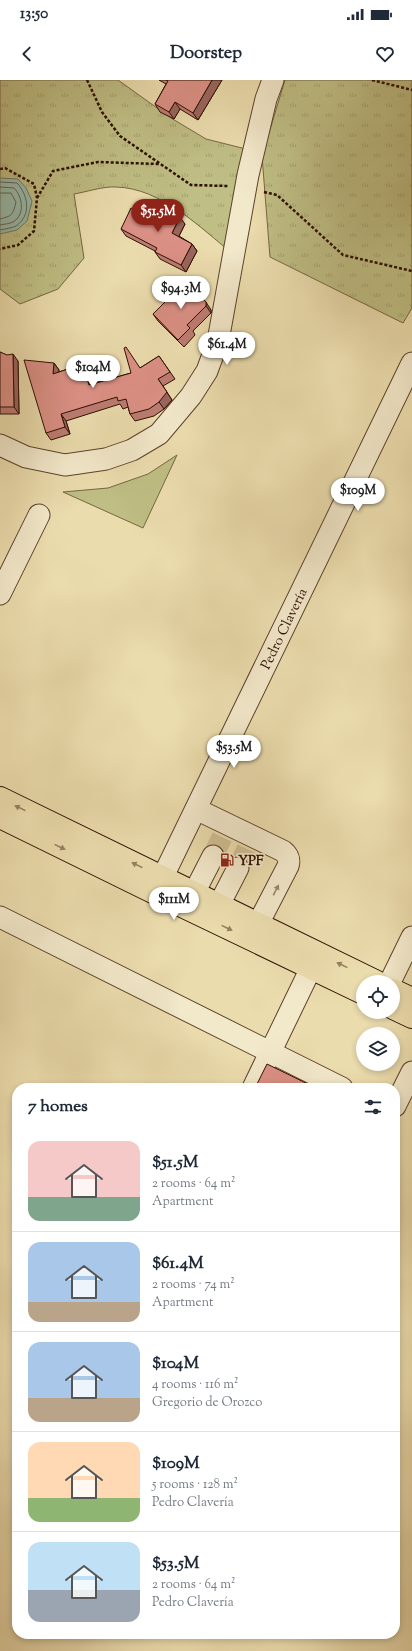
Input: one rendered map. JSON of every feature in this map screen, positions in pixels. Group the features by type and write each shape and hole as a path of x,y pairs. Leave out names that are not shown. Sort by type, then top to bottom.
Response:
{"main road":[{"path":"0,798 159,886 194,893 258,924 356,988"},
{"path":"0,817 159,886 315,961 356,975"},
{"path":"400,993 412,999"},
{"path":"400,1011 412,1017"}],"street":[{"path":"0,445 26,457 65,465 106,459 132,450 158,434 195,390 207,371 218,341 246,187 266,99 273,80"},
{"name":"Pedro Clavería","path":"159,886 412,363"},
{"path":"0,594 39,515"},
{"path":"196,809 226,829 251,841 283,851 286,854 289,862 258,924"},
{"path":"194,893 213,856"},
{"path":"219,905 238,868"},
{"path":"0,917 332,1083"},
{"path":"393,975 412,936"},
{"path":"255,1083 315,961"},
{"path":"400,1096 412,1072"}],"path":[{"path":"87,80 102,112 120,136 190,185 246,187 277,195 343,255 412,271"},
{"path":"372,80 412,90"},
{"path":"37,198 53,171 98,162 160,164"},
{"path":"0,169 5,168 34,184 37,198 34,231 18,246 0,249"}],"green space":[{"path":"0,80 118,80 171,118 206,139 254,151 234,255 180,211 149,194 133,189 111,187 74,194 84,258 58,289 20,304 0,289"},
{"path":"285,80 412,80 412,308 403,323 270,257 262,156"},
{"path":"177,455 143,528 63,492 108,488 148,474"}],"water":[{"path":"0,178 18,179 26,188 32,201 27,221 17,230 0,234"}],"building":[{"path":"166,80 212,80 193,113 175,102 169,112 155,104 168,81"},
{"path":"156,205 180,217 172,233 192,244 181,265 155,252 157,248 121,229 131,208 150,217"},
{"path":"186,281 206,302 206,306 187,325 190,328 178,340 153,314"},
{"path":"126,347 140,368 159,356 170,372 158,379 167,392 159,402 149,409 130,414 126,399 118,401 117,397 61,414 65,427 46,433 24,360 54,363 53,374 83,364 89,385 131,373 124,348"},
{"path":"0,352 7,355 13,354 14,407 0,407"},
{"path":"267,1064 306,1083 258,1083"}],"tunnel":[{"path":"213,856 224,833"},
{"path":"238,868 249,845"}],"place":[{"name":"YPF","path":"227,860"}]}
